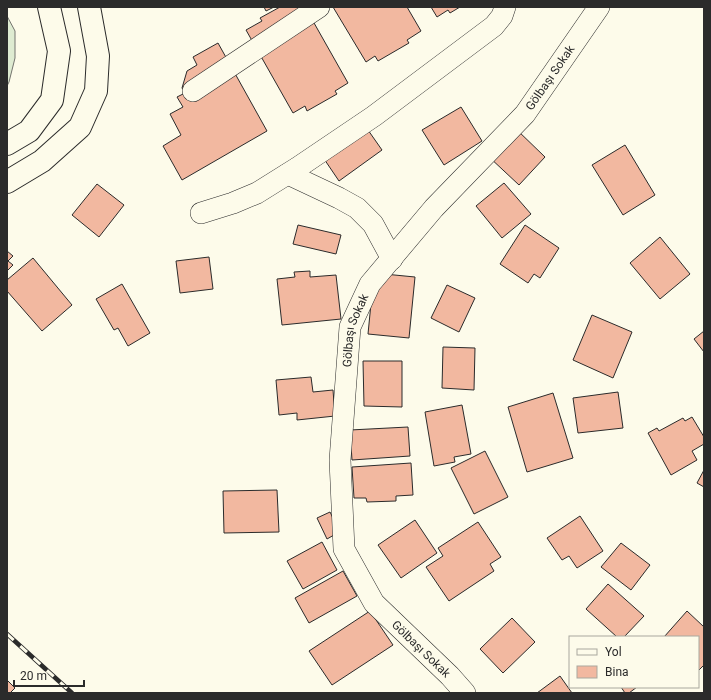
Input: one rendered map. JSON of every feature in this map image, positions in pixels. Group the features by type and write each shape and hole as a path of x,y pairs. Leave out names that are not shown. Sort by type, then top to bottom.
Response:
{"highway":[{"path":"7,144 29,131 52,100 59,51 49,7"},
{"path":"7,182 42,161 80,127 96,91 98,56 89,7"}],"street":[{"path":"193,91 319,7"},
{"path":"201,213 233,203 257,193 374,116 494,26 502,16 505,7"},
{"name":"Gölbaşı Sokak","path":"465,693 450,676 374,603 344,549 340,460 350,327 370,284 434,208 525,114 599,7"},
{"path":"288,174 357,208 373,224 392,259"}],"green space":[{"path":"7,16 15,31 15,58 7,86"}],"building":[{"path":"264,7 274,7 266,11"},
{"path":"280,7 305,7 348,83 335,91 337,94 307,111 305,106 293,113 246,30 262,21 260,18"},
{"path":"333,7 407,7 421,31 407,40 409,43 378,61 375,56 366,62"},
{"path":"431,7 460,7 450,13 448,10 437,17"},
{"path":"218,43 267,131 182,180 163,146 181,135 170,114 183,107 177,97 185,93 182,88 187,71 197,65 193,57"},
{"path":"461,107 482,141 444,165 422,130"},
{"path":"361,120 382,150 339,181 318,150"},
{"path":"515,128 545,157 519,185 488,156"},
{"path":"625,145 655,195 623,215 592,165"},
{"path":"504,183 531,214 502,238 476,206"},
{"path":"97,184 124,205 99,237 72,215"},
{"path":"298,225 341,235 336,254 293,244"},
{"path":"525,225 559,248 540,278 534,274 528,283 500,264"},
{"path":"660,237 690,274 660,299 630,263"},
{"path":"7,251 13,256 8,261 13,265 7,271"},
{"path":"209,257 213,289 180,293 176,261"},
{"path":"33,258 72,305 42,331 7,291 7,280"},
{"path":"310,271 310,277 336,275 341,319 282,325 277,279 295,277 294,272"},
{"path":"374,273 415,277 409,338 368,334"},
{"path":"122,284 150,333 128,346 118,328 114,330 96,299"},
{"path":"447,285 475,298 459,332 431,318"},
{"path":"592,315 632,332 613,378 573,360"},
{"path":"704,331 704,352 694,339"},
{"path":"443,347 475,348 474,390 442,388"},
{"path":"363,361 402,361 402,407 364,406"},
{"path":"311,377 313,392 333,390 335,416 297,420 297,413 279,415 276,380"},
{"path":"618,392 623,428 578,433 573,398"},
{"path":"553,393 573,458 527,472 508,407"},
{"path":"462,405 471,454 454,457 455,462 434,466 425,412"},
{"path":"692,417 704,437 704,444 692,451 697,460 671,475 648,433 657,428 659,431 683,418 685,421"},
{"path":"408,427 410,456 352,460 350,430"},
{"path":"485,451 508,497 474,514 451,468"},
{"path":"411,463 413,495 396,496 396,501 367,502 366,498 354,498 352,467"},
{"path":"704,470 704,487 697,483"},
{"path":"277,490 279,532 224,533 223,491"},
{"path":"330,512 335,522 334,535 327,539 317,518"},
{"path":"580,516 603,551 577,568 569,556 562,560 547,538"},
{"path":"415,520 437,553 401,578 378,545"},
{"path":"478,522 501,557 490,564 494,571 449,601 426,567 443,556 438,548"},
{"path":"322,542 337,570 303,589 287,561"},
{"path":"621,543 650,565 631,590 601,567"},
{"path":"343,571 357,596 309,623 295,598"},
{"path":"608,584 644,616 625,636 616,636 586,609"},
{"path":"370,611 393,645 332,685 309,651"},
{"path":"687,611 704,627 704,665 699,670 699,636 665,636"},
{"path":"512,618 535,642 503,673 480,649"},
{"path":"560,676 572,693 537,693"},
{"path":"7,680 15,688 10,693 7,693"},
{"path":"622,688 636,688 629,693 625,693"}],"railway":[{"path":"7,634 72,693"}]}
